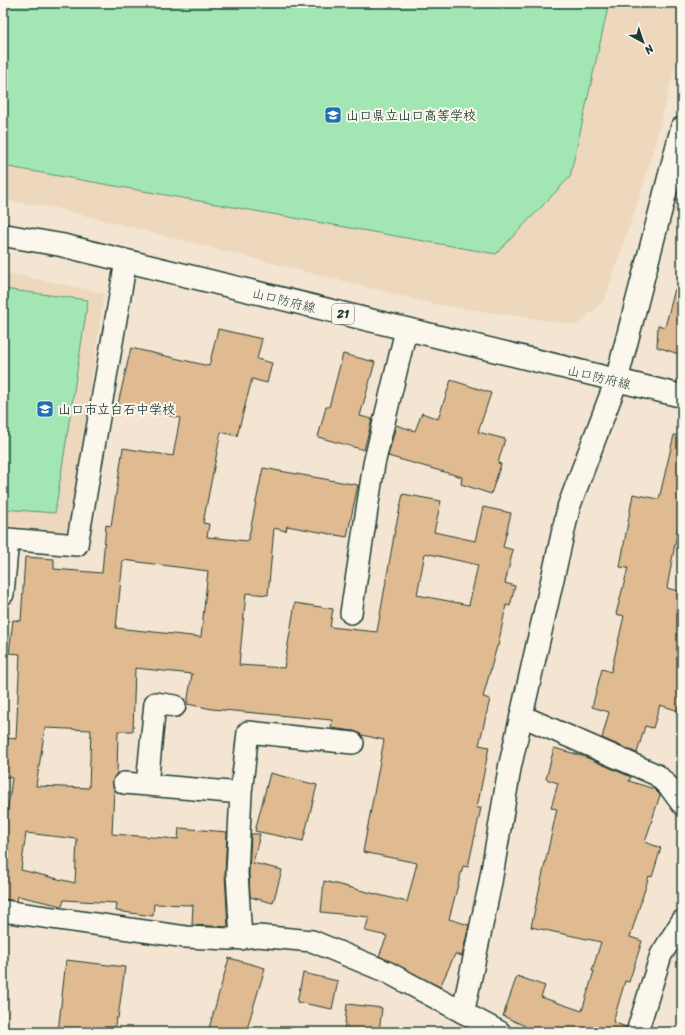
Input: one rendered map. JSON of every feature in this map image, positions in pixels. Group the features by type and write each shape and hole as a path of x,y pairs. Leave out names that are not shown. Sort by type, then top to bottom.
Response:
{"street":[{"path":"463,1012 490,885 510,766 569,506 616,382 677,167 682,128"},
{"name":"山口防府線","path":"3,235 61,245 616,382 682,396"},
{"path":"3,594 8,539 77,545 126,261"},
{"path":"351,613 374,464 406,330"},
{"path":"147,785 155,703 175,706"},
{"path":"522,716 657,775 682,804"},
{"path":"241,939 237,873 241,793 248,732 354,743"},
{"path":"124,783 241,793"},
{"path":"3,911 186,937 241,939 258,936 312,941 387,972 500,1032"},
{"path":"637,1032 661,955 682,921"}],"shaded area":[{"name":"山口県立山口高等学校","path":"3,3 682,3 682,43 643,186 605,299 578,325 434,304 51,207 3,200"},
{"name":"山口市立白石中学校","path":"3,272 104,293 70,533 3,525"}],"green space":[{"name":"山口県立山口高等学校","path":"3,3 609,3 570,177 496,254 3,166"},
{"name":"山口市立白石中学校","path":"3,289 88,300 55,513 3,509"}],"building":[{"path":"675,289 682,290 682,355 657,347 658,325 665,327"},
{"path":"218,329 262,339 257,359 272,363 267,383 252,379 237,436 221,432 203,523 209,524 207,537 248,541 263,468 358,485 347,537 287,526 286,531 274,528 268,595 246,593 239,665 284,668 295,603 333,609 330,627 377,632 403,494 441,501 434,532 475,541 483,507 511,513 503,547 513,550 505,583 515,586 510,606 506,605 498,646 483,697 490,699 479,745 489,747 477,808 481,808 468,867 463,866 449,919 469,925 462,956 455,954 440,987 379,956 387,936 365,931 369,917 321,912 324,881 407,902 417,863 363,852 384,740 362,735 354,731 331,728 332,720 212,709 187,704 192,674 135,668 133,731 118,731 117,774 112,782 114,789 112,834 178,839 179,828 227,832 225,874 228,927 192,925 193,905 154,904 153,916 116,911 117,903 64,900 62,906 18,896 17,901 3,899 3,845 12,778 3,776 3,770 8,738 16,739 20,654 9,653 13,620 21,621 25,557 54,559 54,569 102,573 106,525 111,526 123,448 173,456 180,418 118,404 131,348 209,366","holes":["425,553 478,565 469,605 417,595","123,560 208,571 201,637 116,628","45,728 91,730 89,788 36,786","26,833 77,839 75,883 21,870"]},
{"path":"343,354 375,362 360,416 372,419 364,450 318,437 326,407 329,407"},
{"path":"451,380 491,393 478,432 505,439 498,463 501,464 491,494 461,484 462,477 388,456 396,425 415,431 422,413 438,419"},
{"path":"674,435 682,436 682,505 667,588 682,592 682,712 660,705 653,728 645,726 637,753 602,738 609,712 592,707 602,669 611,672 624,616 616,614 628,568 620,567 633,494 659,499"},
{"path":"554,748 583,756 631,777 629,781 654,789 660,795 645,842 661,848 652,877 649,876 630,937 642,941 629,982 625,981 613,1022 626,1027 625,1032 523,1032 525,1026 503,1016 517,976 545,986 541,997 582,1011 601,942 531,927 557,809 551,808 558,783 546,779"},
{"path":"270,773 317,785 303,841 255,831"},
{"path":"251,834 260,834 253,863 282,870 273,903 250,897 249,873"},
{"path":"229,958 265,968 246,1032 208,1032"},
{"path":"66,960 125,967 118,1018 116,1018 114,1032 58,1032"},
{"path":"303,973 338,981 332,1009 297,1002"},
{"path":"347,1004 382,1008 379,1032 344,1032"}],"place":[{"name":"山口県立山口高等学校","path":"333,115"},
{"name":"山口市立白石中学校","path":"45,409"}]}
